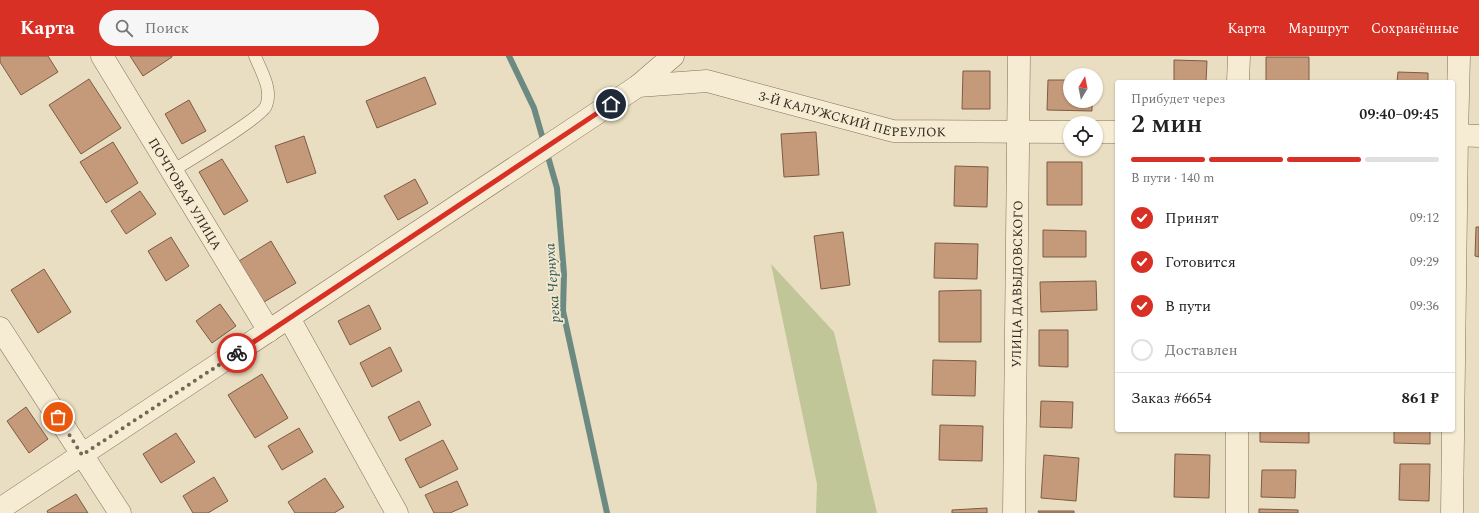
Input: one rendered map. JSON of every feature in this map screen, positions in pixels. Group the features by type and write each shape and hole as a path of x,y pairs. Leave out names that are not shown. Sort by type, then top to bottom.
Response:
{"street":[{"name":"ПОЧТОВАЯ УЛИЦА","path":"102,56 270,331"},
{"path":"0,509 638,86 673,56"},
{"name":"УЛИЦА ДАВЫДОВСКОГО","path":"1014,513 1019,56"},
{"path":"1238,80 1239,56"},
{"path":"1459,56 1455,135 1479,136"},
{"name":"3-Й КАЛУЖСКИЙ ПЕРЕУЛОК","path":"638,86 707,82 893,131 1063,132"},
{"path":"1103,132 1115,132"},
{"path":"289,318 397,513"},
{"path":"0,328 120,513"},
{"path":"1237,432 1237,513"},
{"path":"1452,513 1453,432"}],"lane":[{"path":"172,171 255,118 266,106 268,89 255,56"}],"green space":[{"path":"771,264 834,332 877,513 816,513 817,484"}],"building":[{"path":"0,56 48,56 58,72 21,95 0,62"},
{"path":"130,56 172,56 172,57 143,76"},
{"path":"1266,57 1309,57 1309,80 1266,80"},
{"path":"1174,60 1207,61 1206,80 1174,80"},
{"path":"963,71 990,71 990,109 962,109"},
{"path":"1398,72 1428,73 1428,80 1397,80"},
{"path":"425,77 436,104 377,128 366,101"},
{"path":"89,79 121,128 81,154 49,105"},
{"path":"1048,80 1063,80 1063,108 1092,108 1092,111 1047,110"},
{"path":"189,100 206,131 182,144 165,114"},
{"path":"816,132 819,175 784,177 781,134"},
{"path":"304,136 316,173 287,183 275,146"},
{"path":"113,142 138,183 106,203 80,162"},
{"path":"222,159 248,201 224,215 199,172"},
{"path":"1047,162 1082,162 1082,205 1047,205"},
{"path":"955,166 988,167 987,207 954,206"},
{"path":"415,179 428,203 398,220 384,196"},
{"path":"140,191 156,214 126,234 111,211"},
{"path":"1476,227 1479,227 1479,257 1475,256"},
{"path":"1043,230 1086,231 1086,257 1043,257"},
{"path":"843,232 850,285 821,289 814,236"},
{"path":"171,237 189,266 166,281 148,251"},
{"path":"271,241 296,283 264,302 239,261"},
{"path":"935,243 978,244 977,279 934,278"},
{"path":"44,269 71,312 38,333 11,290"},
{"path":"1096,281 1097,310 1041,312 1040,282"},
{"path":"981,290 981,342 939,342 939,291"},
{"path":"220,304 236,326 212,343 196,321"},
{"path":"369,305 381,329 350,345 338,321"},
{"path":"1039,330 1068,330 1068,367 1039,366"},
{"path":"390,347 402,371 372,387 360,363"},
{"path":"933,360 976,361 975,396 932,395"},
{"path":"262,374 288,418 255,438 228,395"},
{"path":"419,401 431,425 400,441 388,417"},
{"path":"1041,401 1073,402 1072,428 1040,427"},
{"path":"26,407 48,439 29,453 7,421"},
{"path":"940,425 983,426 982,461 939,460"},
{"path":"299,428 313,452 282,470 268,446"},
{"path":"1260,432 1309,432 1309,443 1260,442"},
{"path":"1394,432 1430,432 1430,444 1394,443"},
{"path":"176,433 195,462 161,483 143,454"},
{"path":"443,440 458,469 420,488 405,459"},
{"path":"1175,454 1210,455 1209,498 1174,497"},
{"path":"1044,455 1079,458 1076,501 1041,498"},
{"path":"1400,464 1430,464 1429,501 1399,500"},
{"path":"1262,470 1296,470 1295,498 1261,497"},
{"path":"214,477 228,501 208,513 193,513 183,496"},
{"path":"325,478 344,507 334,513 295,513 288,502"},
{"path":"457,481 468,505 450,513 434,513 425,495"},
{"path":"76,494 88,513 48,513 47,511"},
{"path":"987,508 987,513 952,513 952,510"},
{"path":"1259,509 1298,510 1298,513 1259,513"},
{"path":"1038,511 1074,511 1074,513 1039,513"}],"waterway":[{"name":"река Чернуха","path":"509,56 534,108 557,188 564,274 563,311 607,513"}],"way so far":[{"path":"58,417 82,455 237,353"}],"route":[{"path":"237,353 611,104"}]}
